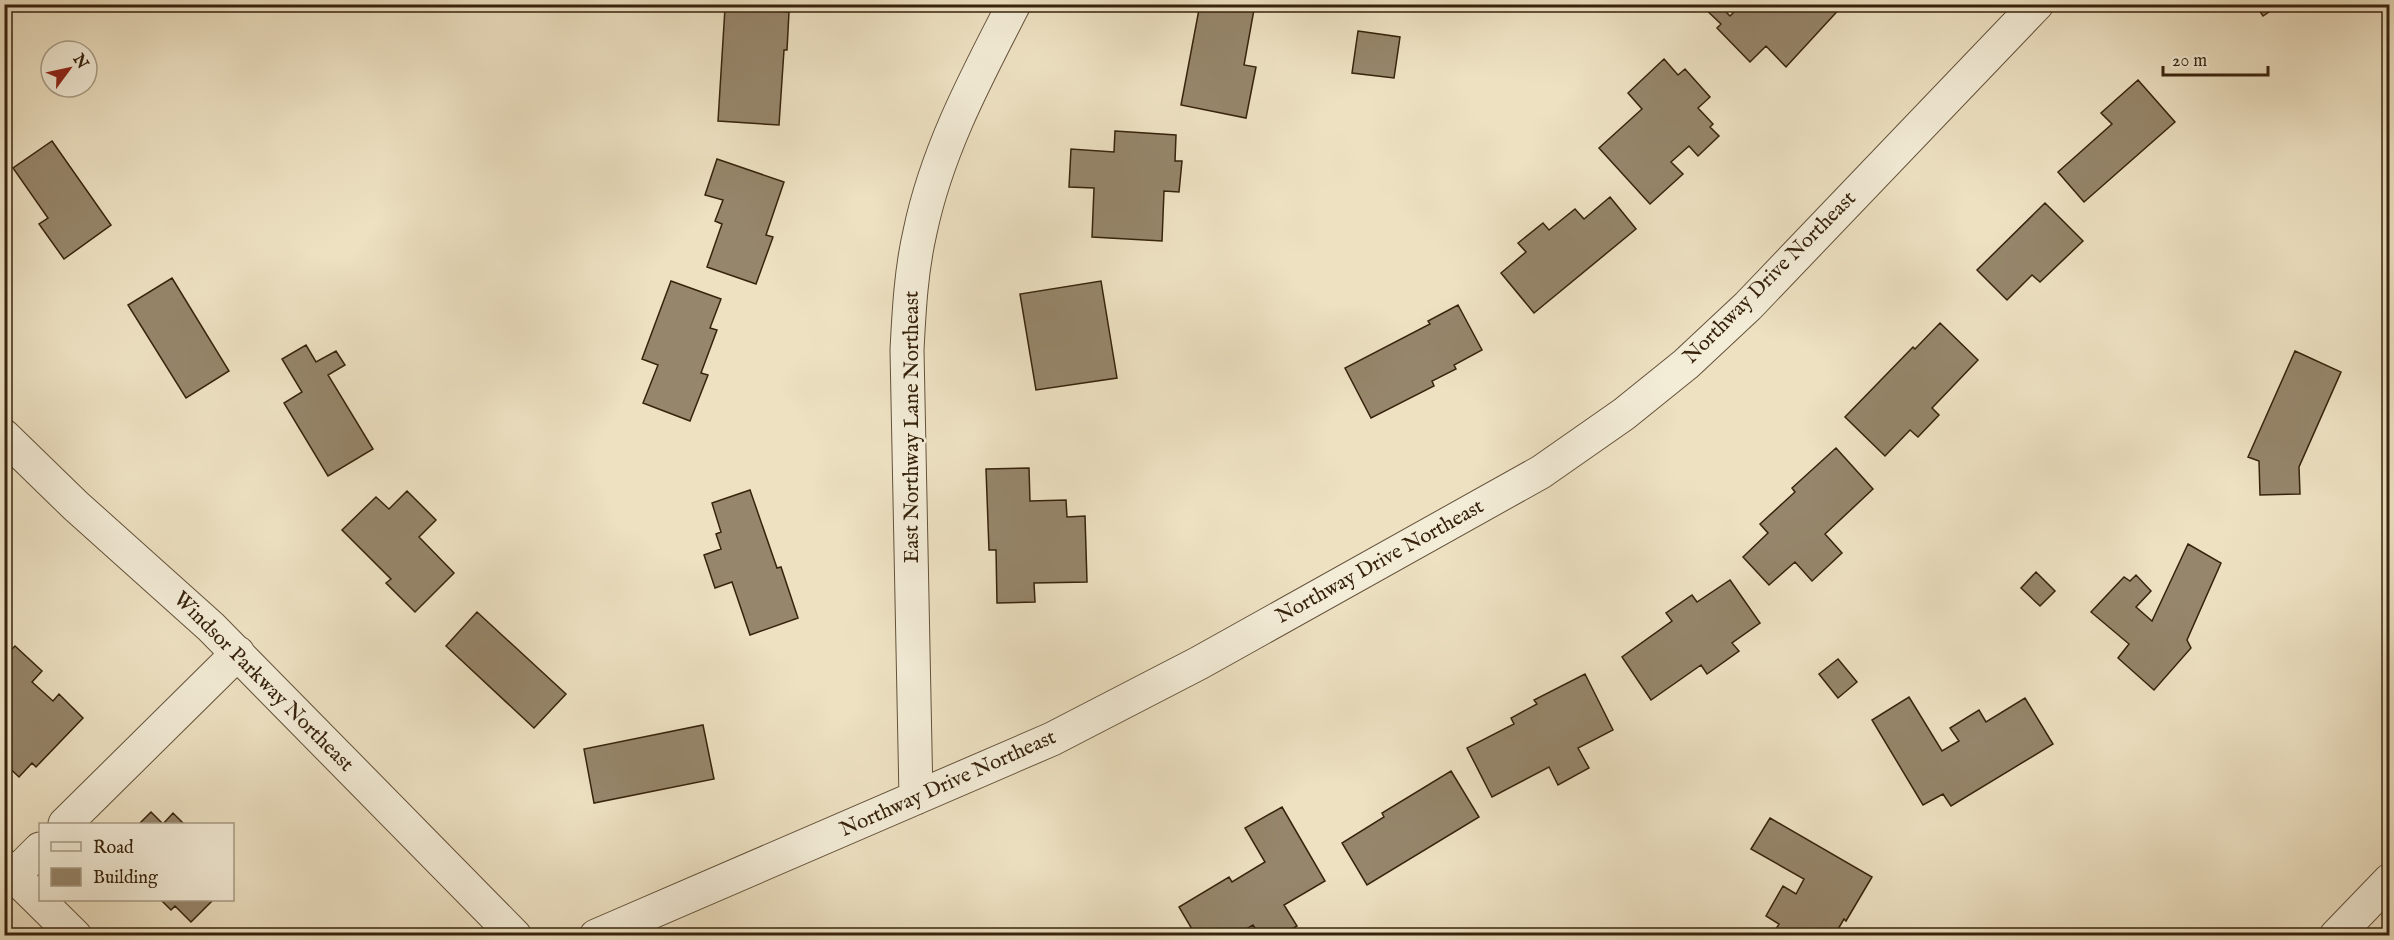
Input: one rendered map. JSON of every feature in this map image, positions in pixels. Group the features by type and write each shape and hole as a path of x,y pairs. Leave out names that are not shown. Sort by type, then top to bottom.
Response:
{"street":[{"name":"East Northway Lane Northeast","path":"916,798 907,350 910,291 920,232 939,164 965,100 1014,4"},
{"name":"Northway Drive Northeast","path":"597,936 1052,739 1199,663 1541,472 1624,414 1686,363 1748,306 2037,4"},
{"name":"Windsor Parkway Northeast","path":"4,436 76,506 238,653 515,936"},
{"path":"67,823 238,653"},
{"path":"39,850 9,871 39,901"},
{"path":"2336,936 2390,880"},
{"path":"39,901 75,936"}],"building":[{"path":"1200,4 1255,4 1244,65 1256,67 1246,118 1181,105"},
{"path":"1688,4 1718,4 1730,16 1742,4 1844,4 1786,67 1766,46 1750,62 1717,28 1721,24 1701,5 1695,11"},
{"path":"2255,4 2281,4 2263,16"},
{"path":"725,8 789,12 779,125 718,121"},
{"path":"1358,31 1400,37 1394,78 1352,73"},
{"path":"1664,59 1678,75 1685,69 1710,97 1698,108 1713,124 1710,127 1719,136 1698,156 1689,146 1671,162 1683,174 1650,204 1599,148 1642,109 1628,93"},
{"path":"2138,80 2175,122 2084,202 2058,172 2112,124 2101,113"},
{"path":"1115,131 1176,135 1175,161 1182,161 1179,192 1164,191 1162,241 1092,237 1094,188 1069,187 1071,149 1114,152"},
{"path":"52,141 111,225 64,259 39,224 48,218 13,168"},
{"path":"717,159 784,182 766,235 773,237 756,284 707,267 722,224 715,221 723,200 705,195"},
{"path":"1610,197 1636,229 1534,313 1501,273 1526,252 1518,243 1543,223 1549,230 1575,209 1584,219"},
{"path":"2045,203 2083,241 2040,282 2032,275 2007,300 1977,270"},
{"path":"172,278 229,371 186,398 128,305"},
{"path":"671,281 721,299 710,328 717,330 701,373 708,375 690,421 643,403 658,365 642,359"},
{"path":"1101,281 1117,378 1036,390 1020,294"},
{"path":"1458,305 1482,350 1454,365 1456,369 1432,381 1434,386 1371,418 1345,368 1430,324 1428,321"},
{"path":"1940,323 1978,360 1932,408 1939,415 1918,437 1910,430 1885,456 1845,417 1913,347 1915,349"},
{"path":"306,345 316,362 336,351 345,365 328,375 373,449 328,476 284,403 302,392 282,359"},
{"path":"2295,351 2341,372 2299,467 2300,494 2260,495 2259,461 2248,457"},
{"path":"1836,448 1873,489 1825,534 1842,553 1812,581 1795,562 1769,585 1743,557 1768,533 1760,524 1795,492 1792,488"},
{"path":"1029,468 1030,501 1066,500 1067,517 1085,516 1087,582 1034,583 1035,602 997,603 996,550 989,550 986,469"},
{"path":"750,490 777,568 781,567 798,618 750,635 732,582 715,588 704,555 721,549 716,534 721,532 712,503"},
{"path":"407,491 436,520 419,537 454,573 415,612 386,583 391,579 342,530 376,497 389,509"},
{"path":"2188,544 2221,563 2187,640 2191,648 2154,690 2118,658 2129,644 2091,612 2124,577 2130,581 2136,575 2151,591 2136,607 2152,621"},
{"path":"2036,572 2055,591 2040,606 2021,588"},
{"path":"1730,580 1760,623 1732,643 1739,651 1707,674 1701,665 1651,700 1622,657 1672,621 1666,613 1692,595 1697,602"},
{"path":"477,612 566,694 534,728 446,646"},
{"path":"15,646 42,671 32,682 53,701 59,694 83,718 36,767 32,763 19,777 4,763 4,657"},
{"path":"1838,659 1857,682 1838,698 1819,674"},
{"path":"1585,674 1613,730 1578,748 1589,768 1558,785 1549,767 1492,797 1467,748 1514,724 1511,718 1537,704 1534,700"},
{"path":"1909,697 1942,751 1959,741 1950,728 1979,710 1986,722 2025,698 2053,744 1951,806 1943,794 1923,805 1872,720"},
{"path":"703,725 714,779 594,803 584,749"},
{"path":"1451,771 1479,817 1367,885 1342,843 1384,817 1382,813"},
{"path":"1282,807 1325,881 1284,905 1297,926 1281,936 1260,936 1253,925 1235,936 1196,936 1179,907 1229,877 1232,882 1265,862 1245,828"},
{"path":"151,812 162,823 140,823"},
{"path":"173,813 183,823 164,823"},
{"path":"1770,818 1872,877 1846,921 1844,919 1834,936 1772,936 1779,924 1766,916 1783,886 1796,894 1804,879 1751,849"},
{"path":"162,901 212,901 191,922 175,906 171,910"}]}
